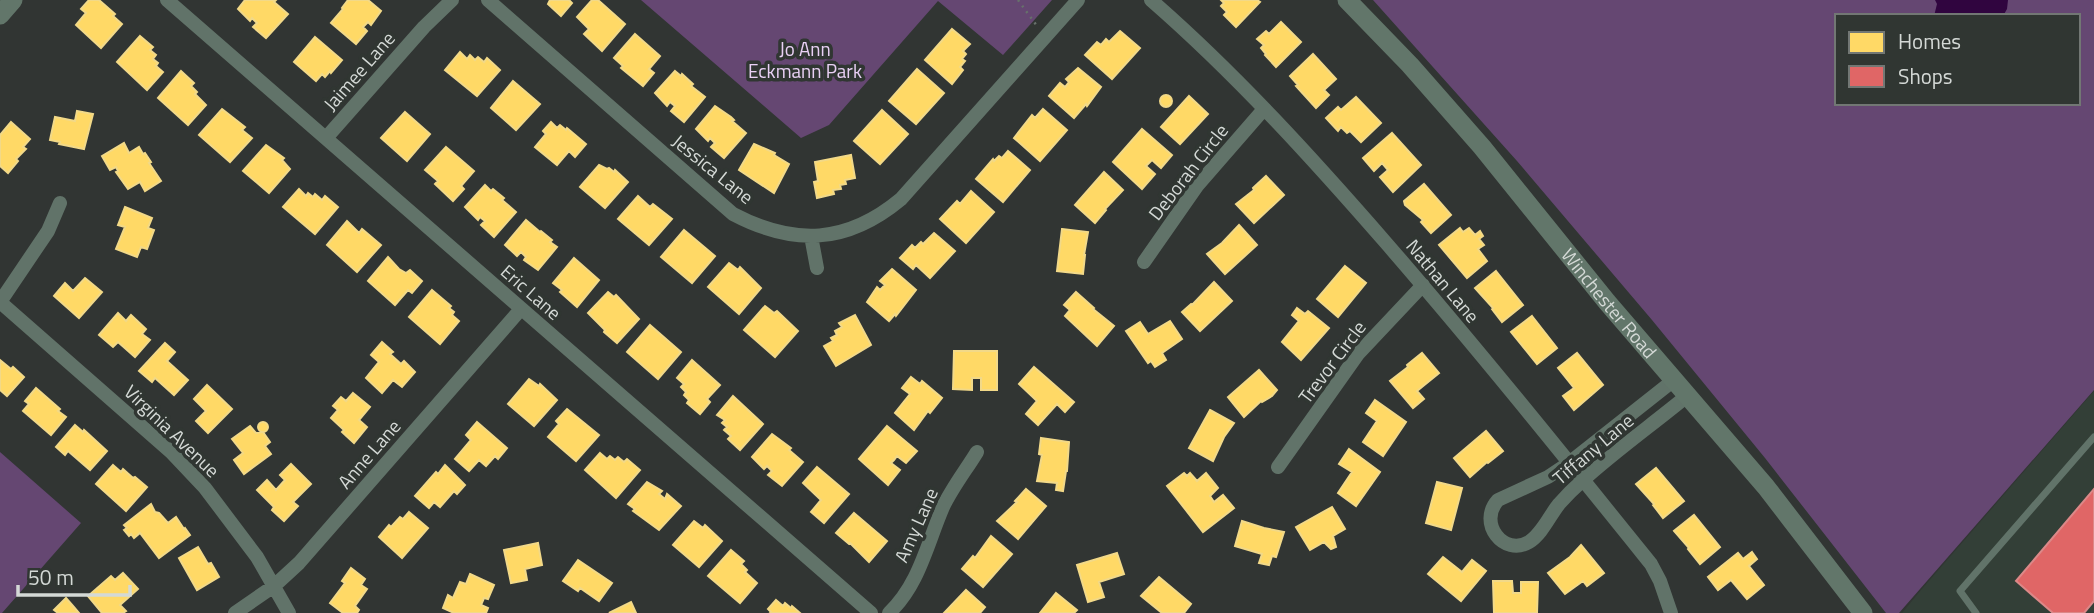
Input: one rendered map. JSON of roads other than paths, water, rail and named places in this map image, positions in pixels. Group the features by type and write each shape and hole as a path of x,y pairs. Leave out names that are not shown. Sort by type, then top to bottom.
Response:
{"main road":[{"path":"0,15 13,0"},
{"name":"Winchester Road","path":"1347,0 1410,65 1482,147 1607,302 1766,487 1863,613"}],"street":[{"name":"Eric Lane","path":"167,0 871,613"},
{"name":"Jaimee Lane","path":"326,138 424,27 452,0"},
{"name":"Jessica Lane","path":"488,0 733,214 773,232 795,236 828,236 870,221 901,199 1078,0"},
{"name":"Nathan Lane","path":"1151,0 1264,109 1334,183 1423,285 1651,564 1671,613"},
{"name":"Deborah Circle","path":"1144,262 1197,186 1264,109"},
{"path":"0,302 48,231 60,202"},
{"path":"811,236 817,268"},
{"name":"Trevor Circle","path":"1278,467 1358,354 1423,285"},
{"name":"Virginia Avenue","path":"0,302 171,452 205,488 250,547 289,613"},
{"name":"Anne Lane","path":"235,613 274,586 299,563 521,309"},
{"name":"Tiffany Lane","path":"1674,380 1569,463 1548,477 1498,500 1492,506 1490,514 1489,522 1494,531 1511,545 1523,545 1533,540 1560,503 1583,480 1687,396"},
{"name":"Amy Lane","path":"889,613 906,595 944,505 977,452"}],"lane":[{"path":"1976,613 1960,591 2094,436"}],"park label":[{"name":"Jo Ann Eckmann Park","path":"805,60"}]}
